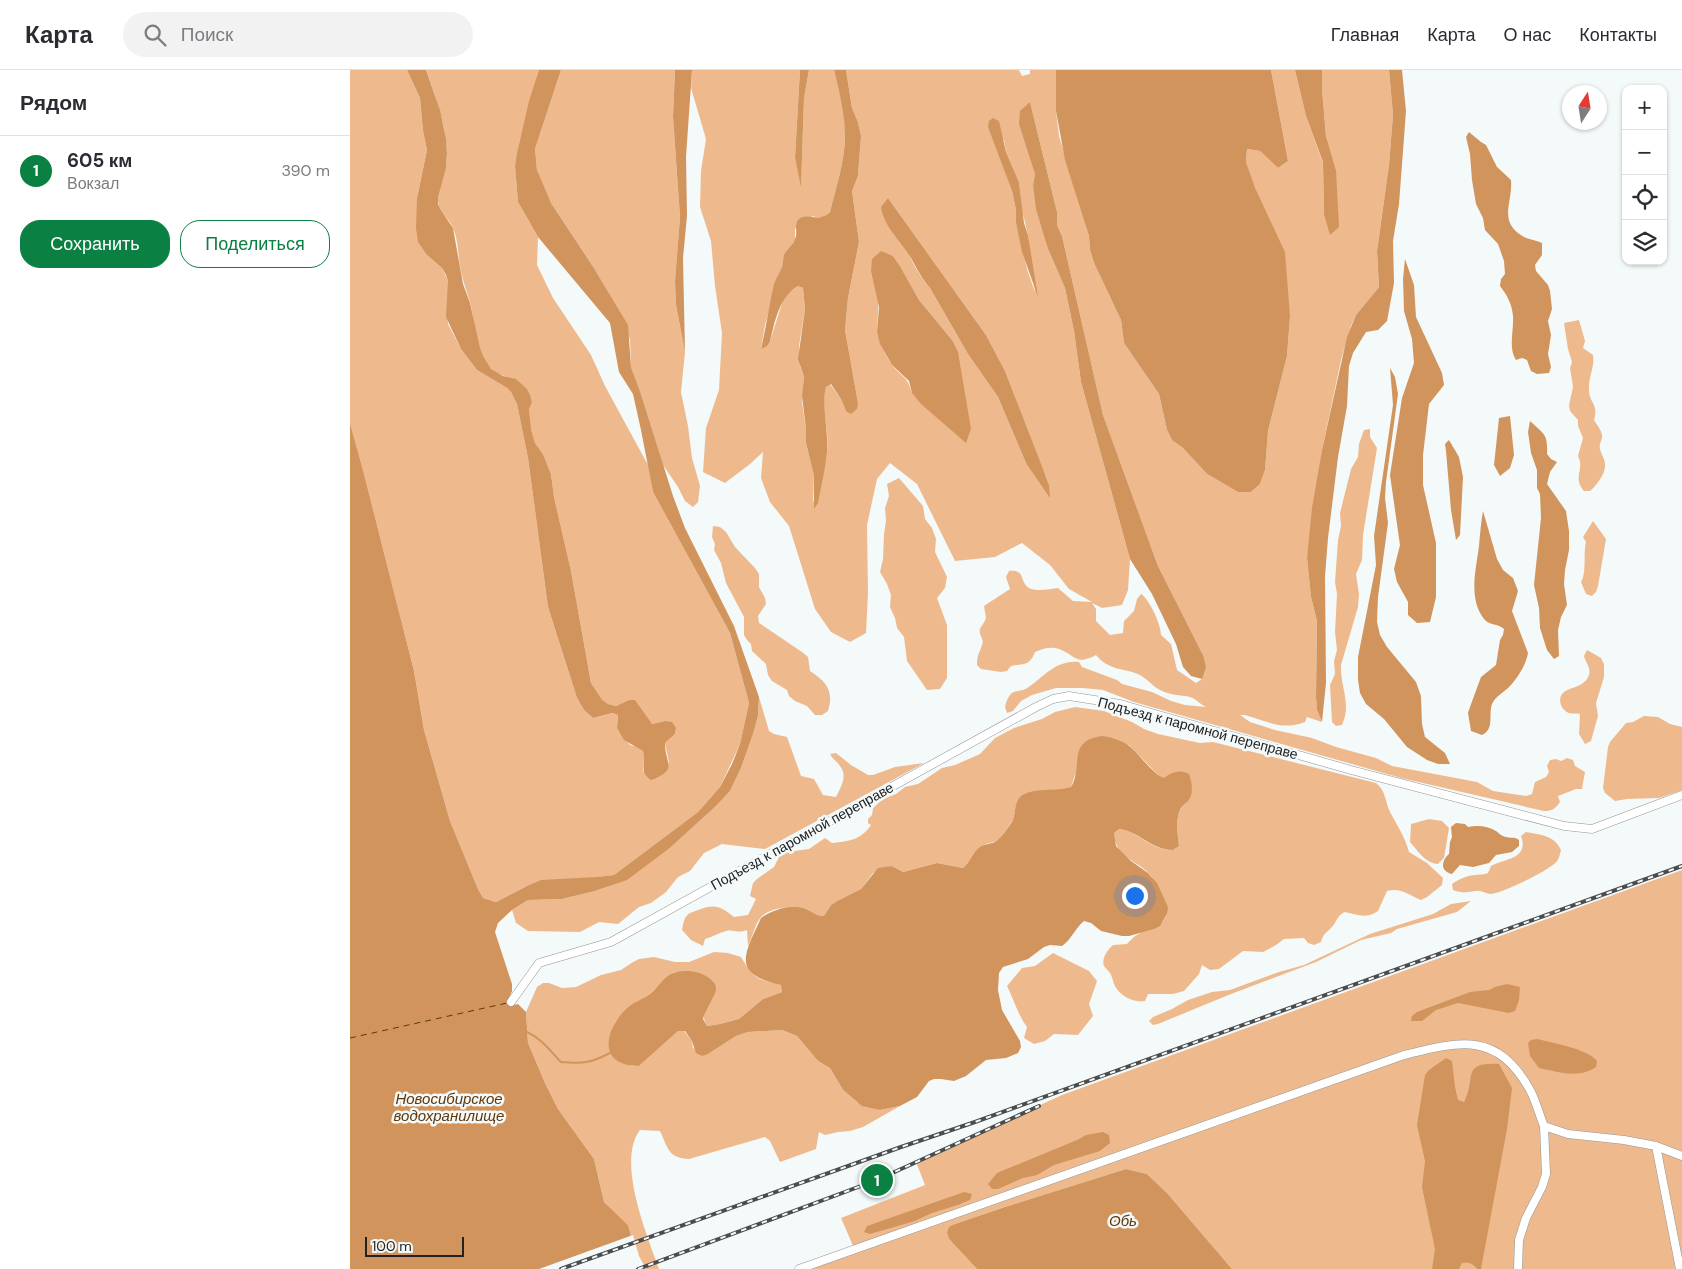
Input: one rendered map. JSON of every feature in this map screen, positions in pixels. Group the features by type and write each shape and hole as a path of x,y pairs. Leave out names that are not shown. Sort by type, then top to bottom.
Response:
{"street":[{"name":"Подъезд к паромной переправе","path":"511,1002 539,963 611,942 1036,707 1053,699 1069,696 1120,704 1351,770 1564,826 1592,829 1682,795"},
{"path":"799,1269 1404,1055 1438,1046 1465,1044 1483,1046 1506,1059 1530,1091 1544,1126 1546,1174 1542,1187 1526,1218 1519,1240 1518,1269"},
{"path":"1544,1126 1568,1134 1624,1140 1656,1146 1682,1156"},
{"path":"1656,1146 1680,1269"}],"shaded area":[{"path":"350,70 407,70 420,98 427,150 417,198 427,255 442,268 448,281 448,324 461,349 477,370 507,388 517,404 528,458 548,607 577,698 584,710 593,718 612,713 618,715 617,728 630,745 643,751 643,771 669,763 665,743 675,734 676,728 665,721 652,724 629,700 616,706 602,701 591,683 551,474 530,430 529,409 532,403 516,380 494,372 483,357 479,348 470,302 462,275 455,232 438,202 439,190 447,160 445,132 426,70 539,70 515,166 518,202 538,237 537,265 553,298 591,355 605,386 648,465 653,492 730,633 749,703 740,744 720,787 698,812 614,875 527,886 496,902 483,898 450,821 424,730 414,671 350,423"},
{"path":"561,70 675,70 673,117 680,217 675,281 676,305 685,352 681,392 692,458 700,486 698,502 693,507 685,501 663,465 631,367 630,339 590,262 551,203 537,170 535,149"},
{"path":"692,70 800,70 795,158 801,184 804,98 809,70 834,70 843,111 845,145 830,212 822,217 813,216 795,229 795,240 784,256 765,325 761,349 770,341 786,295 798,286 803,288 805,309 799,346 800,366 804,377 802,402 806,443 814,476 813,503 823,472 828,445 824,412 826,387 830,384 841,399 846,411 858,403 845,330 848,298 859,242 852,191 858,176 861,136 852,108 846,70 1019,70 1022,76 1030,74 1030,70 1056,70 1056,111 1059,136 1089,236 1090,250 1094,263 1121,320 1124,343 1159,394 1167,430 1172,440 1183,448 1207,474 1238,492 1251,492 1260,484 1265,470 1268,431 1287,356 1290,316 1246,162 1247,149 1260,151 1278,168 1288,161 1271,70 1295,70 1306,116 1323,163 1324,214 1336,170 1326,136 1322,70 1389,70 1393,115 1389,165 1377,251 1379,287 1356,315 1341,360 1322,450 1307,558 1311,597 1317,621 1316,697 1317,710 1322,722 1307,717 1305,722 1289,726 1240,715 1250,722 1312,738 1376,758 1392,766 1477,782 1493,791 1526,796 1532,794 1535,782 1546,777 1549,772 1547,766 1550,760 1556,759 1561,761 1567,758 1573,760 1575,766 1585,772 1582,789 1576,789 1558,796 1560,802 1557,806 1551,810 1544,811 1401,778 1134,702 1103,690 1056,688 1032,695 1021,701 1013,711 1007,713 1005,707 1012,693 1026,689 1058,665 1071,662 1079,662 1082,667 1117,680 1122,684 1152,692 1171,701 1185,705 1206,707 1192,698 1160,690 1138,674 1110,666 1096,655 1080,660 1056,648 1047,648 1035,652 1031,660 1023,664 1011,666 1007,671 981,669 977,665 977,661 983,643 980,629 986,618 984,606 1010,589 1006,577 1009,571 1018,572 1029,588 1040,590 1058,588 1073,601 1092,602 1069,589 1050,565 1022,543 995,557 955,561 917,484 890,463 877,479 867,525 868,593 866,633 850,642 831,632 815,609 789,526 770,502 761,478 763,452 725,483 703,472 706,428 719,390 722,333 711,241 700,207 701,171 706,139 691,88","holes":["1030,102 1057,212 1057,225 1062,236 1103,415 1158,566 1203,655 1202,679 1196,683 1177,670 1171,644 1161,635 1154,613 1141,594 1137,599 1134,611 1124,621 1123,633 1110,635 1096,621 1096,609 1092,603 1102,608 1122,605 1128,590 1130,559 1081,382 1074,331 1065,288 1048,249 1033,185 1035,174","991,132 1004,140 1006,152 1019,182 1035,292 1027,269 1016,223 1016,210 1012,191","888,198 986,335 1005,371 1049,485 1026,463 998,397 968,354 930,288 916,268 905,245","881,252 893,256 919,300 952,340 912,393 906,380 887,357 877,332"]},
{"path":"1579,320 1585,341 1583,348 1593,355 1589,394 1595,407 1594,420 1602,433 1600,447 1605,464 1600,479 1590,491 1584,491 1579,482 1580,461 1578,456 1583,438 1578,426 1578,420 1570,411 1569,405 1573,387 1570,368 1572,362 1564,323"},
{"path":"1370,429 1370,437 1377,448 1363,535 1362,560 1356,574 1359,594 1358,607 1341,665 1346,702 1345,717 1342,725 1336,726 1332,722 1330,685 1335,674 1334,661 1337,650 1335,632 1337,594 1335,582 1341,526 1340,513 1351,469 1358,457 1359,444 1364,430"},
{"path":"899,478 923,506 925,519 932,528 936,539 935,552 947,577 945,588 937,598 947,625 947,678 940,689 927,690 907,661 904,637 897,628 890,607 891,595 880,572 886,521 885,508 889,496 887,484"},
{"path":"1593,521 1606,539 1598,586 1592,596 1586,594 1581,582 1584,574 1586,542 1583,537"},
{"path":"713,526 720,527 726,532 735,547 759,574 759,587 766,604 758,616 759,623 808,657 810,671 821,679 828,688 830,704 828,711 822,715 815,715 807,706 789,696 787,690 772,681 768,675 766,664 752,651 751,644 744,635 744,617 726,583 721,563 714,550"},
{"path":"1587,650 1601,658 1604,664 1604,677 1596,703 1598,716 1591,741 1585,744 1579,734 1580,714 1566,712 1562,707 1560,698 1563,693 1581,685 1587,679 1589,668 1584,656"},
{"path":"759,697 769,731 787,737 801,776 814,779 823,795 836,797 844,778 839,764 830,754 836,753 868,775 895,767 924,763 765,849 722,844 704,853 690,871 678,877 666,892 651,903 639,907 618,924 599,922 580,932 528,931 516,923 512,910 528,900 562,899 591,892 671,847 716,806 730,791 741,768 758,716"},
{"path":"1075,707 1104,711 1158,734 1200,743 1213,742 1376,783 1384,793 1390,812 1409,852 1427,863 1443,878 1442,885 1421,900 1400,891 1387,891 1378,911 1366,916 1342,913 1324,935 1321,942 1314,945 1308,943 1304,938 1284,939 1263,952 1243,951 1219,969 1210,970 1202,965 1199,974 1184,991 1173,994 1148,994 1145,1001 1128,998 1114,985 1110,974 1104,966 1105,954 1113,945 1127,944 1142,932 1157,927 1167,914 1159,890 1152,877 1147,871 1123,854 1115,842 1114,833 1119,829 1126,831 1158,847 1173,850 1179,846 1178,814 1182,805 1191,794 1158,775 1129,745 1075,775 1071,787 1064,790 1029,793 1016,807 1013,820 998,841 982,846 963,868 937,863 903,872 892,866 873,873 861,889 831,905 824,916 795,907 770,911 761,917 757,923 748,946 747,930 723,932 705,939 703,946 691,940 682,930 687,915 706,907 718,907 734,917 748,915 756,899 750,896 753,883 774,867 780,855 787,852 809,849 825,838 832,843 859,837 871,825 868,823 868,819 872,815 873,808 883,799 896,794 905,787 918,784 942,768 955,765 980,754 995,738 1014,728 1042,719 1055,712"},
{"path":"1644,716 1658,717 1670,724 1682,727 1682,790 1659,798 1615,801 1605,793 1603,788 1608,747 1626,723 1633,722"},
{"path":"1429,819 1442,821 1449,828 1444,858 1438,864 1426,859 1410,842 1411,824"},
{"path":"1526,832 1546,836 1555,841 1561,850 1558,860 1553,865 1497,893 1489,894 1478,891 1463,892 1453,890 1452,884 1458,880 1488,873 1491,866 1515,857 1522,849 1521,836"},
{"path":"1682,870 1682,1269 1232,1269 1167,1193 1147,1174 1126,1169 955,1224 947,1233 949,1239 977,1269 799,1269 854,1248 841,1218 925,1185 916,1162 1062,1095"},
{"path":"1471,901 1457,912 1397,929 1391,933 1361,940 1316,962 1158,1024 1153,1025 1149,1021 1153,1017 1188,1000 1212,992 1230,990 1304,965 1370,934 1433,914 1451,904"},
{"path":"714,952 728,953 741,957 753,974 761,979 781,985 782,992 763,999 739,1019 707,1026 704,1013 714,995 714,982 696,972 675,972 669,975 650,994 627,1008 615,1023 619,1062 639,1066 678,1031 684,1031 692,1041 693,1048 708,1054 736,1036 748,1032 782,1030 797,1036 818,1061 830,1068 843,1090 857,1102 880,1110 900,1106 863,1127 825,1135 819,1132 816,1149 780,1162 770,1141 765,1137 689,1159 677,1157 673,1154 667,1147 660,1131 640,1130 633,1143 631,1160 632,1179 641,1218 659,1269 644,1269 637,1257 628,1225 604,1202 594,1159 558,1109 545,1083 528,1043 526,1012 537,987 543,983 549,983 562,988 576,987 601,975 621,970 639,959 654,957 675,962 689,962"},
{"path":"1053,953 1089,971 1097,981 1089,1004 1093,1016 1078,1035 1054,1034 1045,1041 1034,1044 1024,1038 1027,1027 1007,986 1022,968 1035,966"}],"water":[{"path":"407,70 426,70 440,110 447,154 438,204 453,228 463,284 470,303 483,356 491,369 503,376 516,379 527,389 530,395 532,403 529,409 531,430 535,443 543,454 551,474 591,683 602,700 608,704 616,706 629,700 635,700 652,724 665,721 672,722 676,728 675,734 665,743 668,769 665,773 651,780 644,771 643,751 624,740 617,728 618,715 612,713 593,718 584,710 577,698 548,607 528,458 517,404 507,388 477,370 461,349 446,317 448,281 446,275 442,268 427,255 418,242 416,228 417,198 427,150 420,98"},
{"name":"Новосибирское водохранилище","path":"539,70 561,70 535,149 537,170 551,203 628,325 631,367 673,496 685,528 734,626 759,697 758,716 741,768 730,791 671,847 627,880 562,899 528,900 512,910 498,923 495,932 512,984 512,991 508,1001 510,1006 518,1004 526,1012 528,1043 545,1083 558,1109 594,1159 604,1202 628,1225 637,1257 644,1269 350,1269 350,423 414,671 424,730 450,821 483,898 496,902 541,880 614,875 698,812 720,787 740,744 749,703 730,633 653,492 633,394 619,372 610,323 538,237 518,202 515,166 517,153 529,101"},
{"path":"675,70 692,70 686,157 687,216 683,258 685,352 676,305 675,281 680,217 673,117"},
{"path":"800,70 809,70 804,98 801,187 795,158"},
{"path":"834,70 846,70 852,108 861,136 858,176 852,191 859,242 848,298 845,330 858,403 857,409 851,414 846,411 831,384 826,387 824,402 827,453 818,503 814,509 814,476 806,443 802,396 804,377 798,359 805,309 803,288 798,286 786,296 779,310 770,341 767,346 761,349 774,284 782,267 784,255 795,239 798,220 805,217 821,217 830,212 845,145 843,111"},
{"path":"1056,70 1271,70 1288,161 1278,168 1260,151 1247,149 1246,162 1255,188 1285,252 1290,316 1287,356 1268,431 1265,470 1260,484 1251,492 1238,492 1207,474 1183,448 1172,440 1167,430 1159,394 1124,343 1121,320 1094,263 1090,250 1089,236 1065,160 1056,111"},
{"path":"1295,70 1322,70 1326,136 1336,170 1339,227 1330,235 1324,214 1323,162 1306,116"},
{"path":"1389,70 1402,70 1406,111 1399,204 1393,241 1394,283 1387,321 1378,330 1366,332 1353,353 1349,366 1347,406 1338,457 1325,576 1326,683 1322,722 1317,710 1316,697 1317,621 1311,597 1307,558 1312,508 1322,450 1347,337 1356,315 1379,287 1377,251 1389,165 1393,115"},
{"path":"1030,102 1057,212 1057,225 1062,236 1103,415 1158,566 1203,655 1206,667 1202,679 1191,676 1183,667 1176,644 1152,594 1130,559 1081,382 1074,331 1065,288 1048,249 1036,209 1033,185 1035,174 1019,124 1020,111"},
{"path":"993,118 999,121 1006,152 1019,182 1024,223 1028,235 1038,297 1022,252 1012,191 988,127 989,121"},
{"path":"1469,132 1486,145 1497,167 1511,180 1508,212 1511,225 1524,237 1542,243 1542,255 1535,265 1536,271 1548,285 1550,291 1552,309 1548,321 1551,335 1548,354 1551,367 1549,373 1537,374 1531,371 1527,360 1522,358 1516,360 1512,350 1512,312 1509,300 1500,286 1501,279 1505,274 1504,261 1498,244 1485,230 1483,218 1476,204 1466,137"},
{"path":"888,198 986,335 1005,371 1049,485 1050,498 1026,463 998,397 968,354 907,252 893,234 881,207"},
{"path":"881,251 893,256 919,300 952,340 958,352 971,429 966,443 921,404 912,393 909,381 892,365 880,344 877,332 879,307 871,271 872,259"},
{"path":"1405,259 1414,285 1416,317 1442,373 1444,385 1429,404 1423,455 1423,485 1436,543 1436,597 1430,622 1417,623 1408,615 1408,602 1397,582 1394,569 1400,545 1390,475 1402,398 1414,363 1412,339 1404,311 1403,279"},
{"path":"1390,368 1395,377 1398,394 1386,482 1385,498 1388,523 1378,597 1377,622 1380,635 1387,647 1416,682 1421,696 1422,724 1425,737 1445,753 1450,764 1438,764 1427,760 1407,747 1384,719 1366,704 1360,693 1358,680 1358,657 1376,565 1374,536 1393,405"},
{"path":"1510,416 1514,455 1510,468 1500,476 1494,465 1499,418"},
{"path":"1530,421 1546,438 1547,454 1557,462 1550,472 1547,484 1566,511 1569,531 1569,550 1564,584 1567,605 1561,617 1558,630 1559,656 1554,659 1547,650 1540,628 1539,608 1534,585 1541,518 1537,470 1531,453 1528,432"},
{"path":"1449,440 1459,457 1463,477 1460,535 1456,540 1451,510 1445,444"},
{"path":"1483,511 1497,559 1503,570 1513,578 1518,591 1512,611 1528,653 1518,676 1493,701 1490,725 1482,735 1471,731 1468,713 1481,677 1496,665 1500,640 1504,629 1484,619 1476,602 1474,584"},
{"path":"1102,736 1113,738 1129,746 1150,768 1164,778 1176,772 1189,774 1192,784 1191,795 1178,814 1179,846 1173,850 1165,849 1127,831 1119,829 1114,833 1116,846 1157,883 1168,907 1167,914 1160,926 1129,936 1101,931 1091,923 1084,921 1062,946 1050,945 1044,947 1028,959 1003,967 999,973 998,990 1002,1010 1020,1041 1021,1047 1018,1053 1006,1058 986,1060 966,1076 954,1081 934,1079 929,1081 917,1097 900,1106 880,1110 862,1106 843,1090 830,1068 818,1061 797,1036 782,1030 748,1032 736,1036 702,1056 696,1053 692,1041 685,1031 678,1031 639,1066 625,1064 616,1060 611,1053 609,1045 610,1036 619,1017 627,1008 650,994 666,977 673,973 682,971 698,972 715,983 715,994 703,1019 707,1026 739,1019 763,999 782,992 781,985 754,975 748,969 747,953 761,918 776,910 789,907 800,907 817,915 824,916 831,905 861,889 878,868 892,866 903,872 937,863 963,868 980,847 997,841 1012,822 1017,801 1021,796 1032,791 1071,787 1075,779 1080,749 1084,743"},
{"path":"1456,823 1465,824 1468,827 1490,828 1505,837 1519,840 1519,846 1512,852 1496,855 1489,863 1473,867 1460,865 1452,874 1448,873 1445,871 1443,863 1449,854 1452,837 1451,827"},
{"path":"1507,984 1520,987 1519,1000 1515,1011 1509,1013 1458,1003 1436,1010 1422,1021 1411,1021 1412,1016 1417,1012 1470,992 1489,990"},
{"path":"1537,1039 1586,1053 1597,1061 1596,1067 1589,1071 1575,1074 1539,1068 1530,1056 1528,1043 1531,1040"},
{"path":"1446,1058 1452,1061 1458,1100 1464,1102 1474,1069 1487,1064 1499,1064 1512,1088 1507,1129 1481,1269 1477,1269 1472,1264 1462,1263 1459,1269 1432,1269 1435,1249 1422,1187 1425,1161 1417,1125 1425,1075"},
{"path":"1103,1132 1109,1135 1110,1143 1100,1151 1054,1165 1037,1175 1023,1178 998,1189 992,1189 988,1184 997,1173 1086,1135"},
{"name":"Обь","path":"1126,1169 1147,1174 1167,1193 1232,1269 977,1269 949,1239 947,1233 949,1227 955,1224"},
{"path":"964,1192 972,1194 970,1200 915,1221 870,1234 864,1232 867,1226"}],"pier":[{"path":"633,1235 639,1256 646,1269 539,1269"}],"waterway":[{"path":"527,1032 541,1041 561,1062 586,1062 610,1053"}],"ferry route":[{"path":"350,1038 507,1003"}],"railway":[{"path":"561,1269 975,1122 1682,866"},
{"path":"638,1269 877,1180 1039,1106"}],"place":[{"name":"605 км","path":"877,1180"}]}
